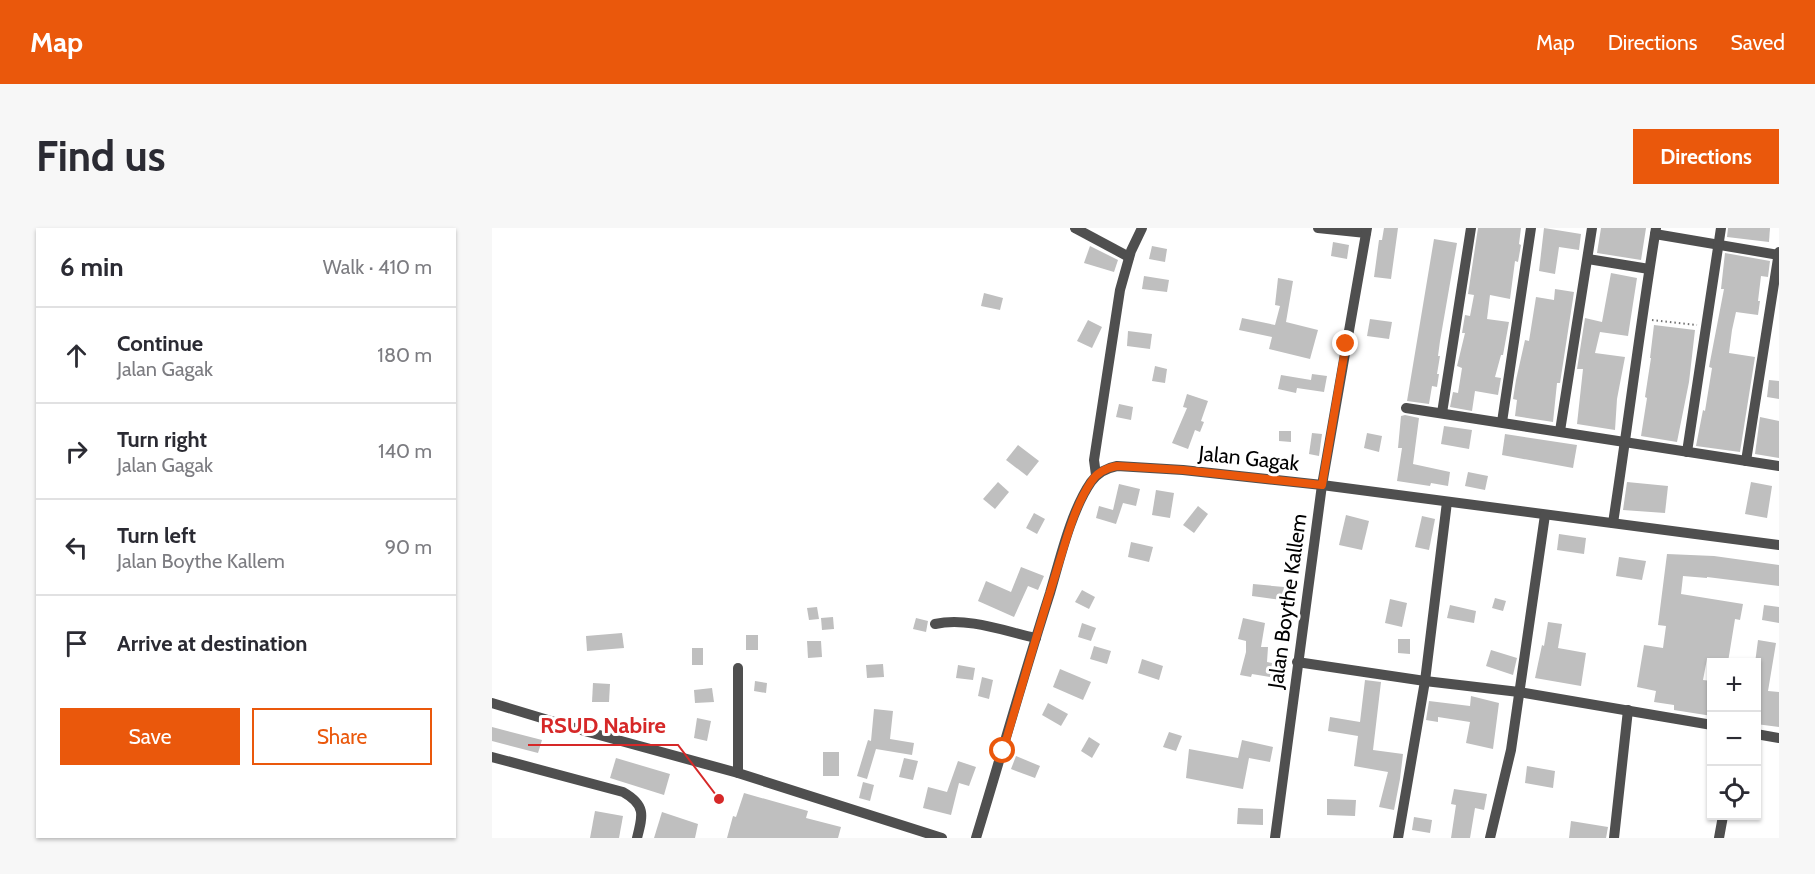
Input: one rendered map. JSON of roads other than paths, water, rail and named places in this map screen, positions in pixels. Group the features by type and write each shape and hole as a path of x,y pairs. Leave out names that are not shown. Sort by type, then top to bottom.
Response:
{"street":[{"path":"1075,228 1129,257"},
{"path":"976,838 1077,511 1087,488 1096,475 1094,460 1120,290 1129,257 1142,228"},
{"path":"1318,228 1366,230"},
{"path":"1442,414 1471,228"},
{"path":"1502,422 1531,228"},
{"path":"1560,431 1592,228"},
{"path":"1687,452 1720,228"},
{"name":"Jalan Boythe Kallem","path":"1275,838 1322,485 1366,230"},
{"path":"1613,523 1655,231 1779,254 1746,461"},
{"path":"1587,259 1649,269"},
{"path":"1406,408 1779,466"},
{"name":"Jalan Gagak","path":"1096,475 1117,466 1183,470 1322,485 1779,545"},
{"path":"1398,838 1425,681 1447,502"},
{"path":"1490,838 1510,750 1545,515"},
{"path":"934,624 960,622 1036,638"},
{"path":"1297,662 1519,692 1707,724"},
{"path":"738,668 738,773"},
{"path":"492,703 738,773 942,838"},
{"path":"1614,838 1628,710"},
{"path":"1761,735 1779,738"},
{"path":"492,757 623,792 631,797 641,809 637,838"},
{"path":"1719,838 1722,820"}],"place":[{"name":"RSUD Nabire","path":"719,799"}]}
